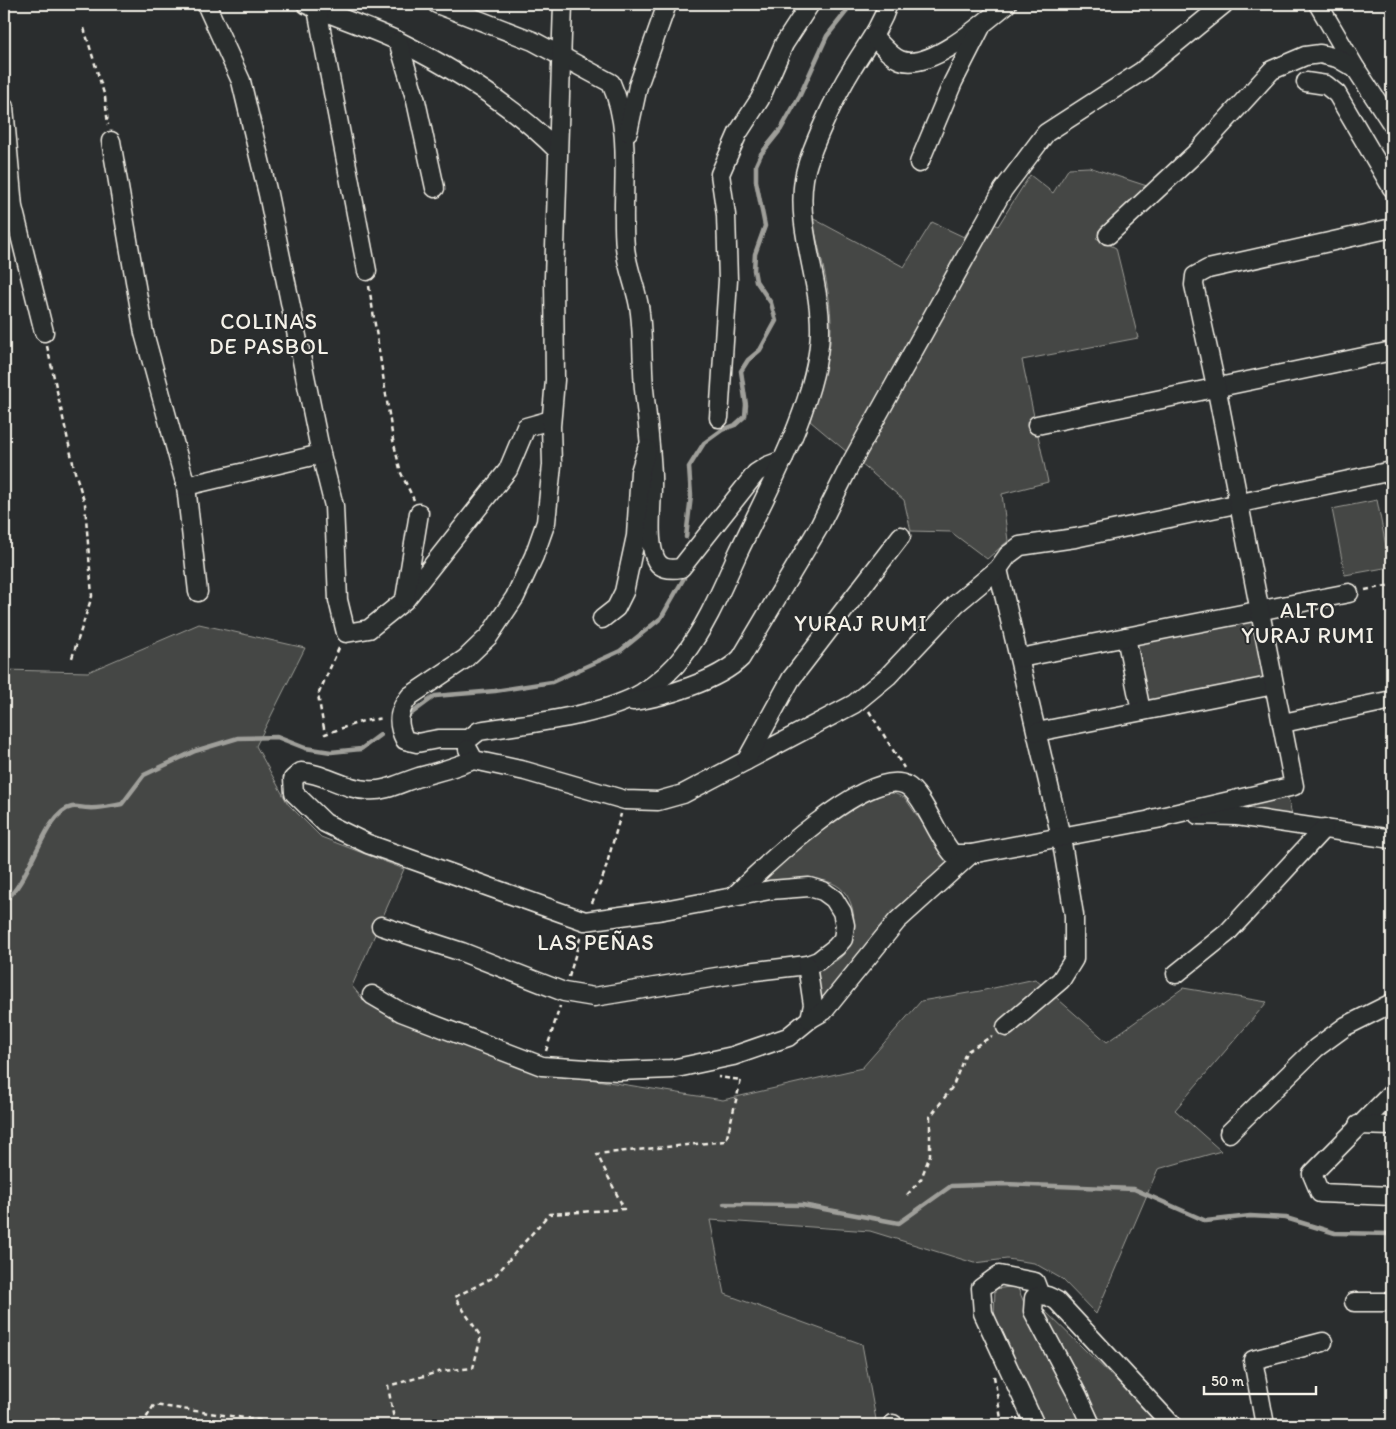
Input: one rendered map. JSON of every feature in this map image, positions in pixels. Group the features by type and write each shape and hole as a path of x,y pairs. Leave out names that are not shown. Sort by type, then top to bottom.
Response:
{"street":[{"path":"206,4 240,81 268,194 320,454 334,506 338,600 346,633 369,629 405,600 508,470 526,427 551,420"},
{"path":"437,4 533,41 611,82 621,116 625,151"},
{"path":"563,4 554,288 555,380 551,420 552,465 546,522 534,556 515,597 478,648 410,696 398,715 400,732 405,740 417,743 438,739 469,739 479,731 588,712 620,702 642,693 666,674 683,657 697,636 718,597 783,460 806,399 818,353 820,332 819,313 803,209 804,176 837,97 852,69 874,37 888,4"},
{"path":"667,4 638,86 629,120 625,151 624,245 626,263 640,311 650,442 654,555 660,565 668,570 681,568 756,473 767,466 783,460"},
{"path":"719,418 728,280 726,215 720,174 738,133 760,99 784,44 810,4"},
{"path":"874,37 899,60 909,63 936,56 984,23 1007,4"},
{"path":"620,702 653,698 686,687 724,671 741,658 819,527 851,463 1009,183 1046,133 1142,71 1224,4"},
{"path":"1318,4 1356,70 1390,116"},
{"path":"312,6 398,41 486,91 539,132 558,151"},
{"path":"312,6 367,271"},
{"path":"919,163 957,74 984,23"},
{"path":"398,41 416,101 435,188"},
{"path":"1108,235 1198,151 1272,70 1305,56 1320,54 1337,58 1356,70"},
{"path":"1306,82 1326,85 1337,94 1392,188"},
{"path":"4,107 8,202 44,332"},
{"path":"111,141 144,333 186,486 198,592"},
{"path":"732,897 786,846 860,793 888,783 906,785 917,795 946,846 953,854 971,854 1152,819 1294,786 1216,386 1194,286 1194,276 1208,269 1392,228"},
{"path":"1037,425 1216,386 1392,351"},
{"path":"602,619 616,608 624,592 636,536 640,472 650,442"},
{"path":"186,486 320,454"},
{"path":"380,926 462,952 564,992 594,997 747,972 807,965 818,961 836,947 843,938 845,925 842,912 834,898 823,891 810,887 770,890 604,920 585,921 368,844 325,823 294,792 293,779 301,772 315,772 342,786 368,790 389,788 419,777 439,774 474,760 525,770 625,800 658,801 683,794 854,704 888,676 956,604 998,569 1008,555 1020,546 1075,538 1392,472"},
{"path":"405,600 419,513"},
{"path":"746,761 791,679 901,536"},
{"path":"998,569 1060,836 1074,915 1074,959 1060,980 1006,1026"},
{"path":"1020,658 1349,594"},
{"path":"1126,637 1141,711"},
{"path":"1037,732 1274,685"},
{"path":"1283,723 1392,700"},
{"path":"469,739 468,750 474,760"},
{"path":"1152,819 1201,815 1237,816 1392,839"},
{"path":"1176,974 1227,933 1324,828"},
{"path":"372,995 402,1012 542,1066 618,1071 672,1069 733,1056 788,1037 810,1019 824,1012 896,921 971,854"},
{"path":"807,965 813,1005 810,1019"},
{"path":"1229,1133 1316,1048 1346,1026 1392,1003"},
{"path":"1392,1093 1358,1125 1312,1174 1320,1193 1392,1196"},
{"path":"1358,1125 1392,1126"},
{"path":"1034,1425 983,1313 981,1288 999,1276 1019,1278 1035,1282 1040,1295"},
{"path":"1091,1425 1078,1396 1033,1311 1034,1298 1040,1295 1049,1296 1057,1301 1172,1425"},
{"path":"1354,1302 1392,1302"},
{"path":"1264,1425 1253,1360 1323,1342"}],"path":[{"path":"84,28 105,97 111,141"},
{"path":"367,271 392,440 401,473 419,513"},
{"path":"44,332 74,472 86,504 92,596 71,661"},
{"path":"1349,594 1392,585"},
{"path":"346,633 318,694 325,734 363,721 398,715"},
{"path":"863,696 870,715 904,770 906,785"},
{"path":"585,921 604,874 625,800"},
{"path":"907,1195 921,1178 930,1154 930,1117 953,1086 966,1052 1006,1026"},
{"path":"395,1425 388,1386 442,1371 474,1368 480,1337 455,1297 494,1277 549,1214 624,1209 597,1154 726,1142 741,1080 711,1076"},
{"path":"142,1425 154,1405 293,1425"},
{"path":"32,1425 54,1420 96,1425"}],"shaded area":[{"path":"1089,167 1150,187 1096,238 1116,248 1138,338 1022,360 1048,482 1002,494 1008,541 987,559 951,532 911,531 904,500 810,421 826,362 831,327 829,296 812,218 904,267 932,222 964,237 979,215 998,226 1030,175 1053,193 1069,168"},
{"path":"1377,500 1390,567 1345,575 1332,509"},
{"path":"1254,618 1266,678 1144,703 1132,642"},
{"path":"199,624 305,648 256,746 288,804 321,837 404,869 352,986 366,1003 454,1043 551,1073 723,1100 862,1068 921,1001 1035,979 1107,1042 1183,988 1267,1002 1175,1110 1221,1151 1158,1169 1096,1314 1062,1279 1034,1263 1007,1259 974,1263 870,1231 710,1220 725,1294 862,1344 877,1425 4,1425 4,670 88,672"},
{"path":"891,792 905,798 945,856 947,863 821,1004 818,969 841,957 851,940 854,919 849,899 844,891 827,881 807,879 753,886 791,848 873,795"},
{"path":"1287,794 1292,815 1222,808"},
{"path":"1017,1286 1042,1345 1082,1425 1041,1425 994,1317 995,1289"},
{"path":"1041,1307 1162,1425 1103,1425"}],"waterway":[{"path":"686,537 691,496 689,467 704,443 722,430 735,425 745,416 746,405 741,371 748,360 760,350 776,321 771,303 756,281 754,270 755,254 765,226 756,181 756,165 761,154 781,129 800,95 827,36 846,12 848,4"},
{"path":"408,716 435,696 495,691 552,682 620,651 661,618 684,578"},
{"path":"4,901 22,880 45,834 53,821 62,812 72,807 96,808 122,804 144,775 195,751 238,738 277,737 305,748 331,752 361,749 380,735"},
{"path":"724,1204 802,1205 899,1223 951,1186 1005,1184 1134,1189 1206,1221 1250,1216 1286,1218 1335,1233 1392,1234"}],"district":[{"name":"COLINAS DE PASBOL","path":"269,334"},
{"name":"ALTO YURAJ RUMI","path":"1308,622"},
{"name":"YURAJ RUMI","path":"861,623"},
{"name":"LAS PEÑAS","path":"596,942"}]}
